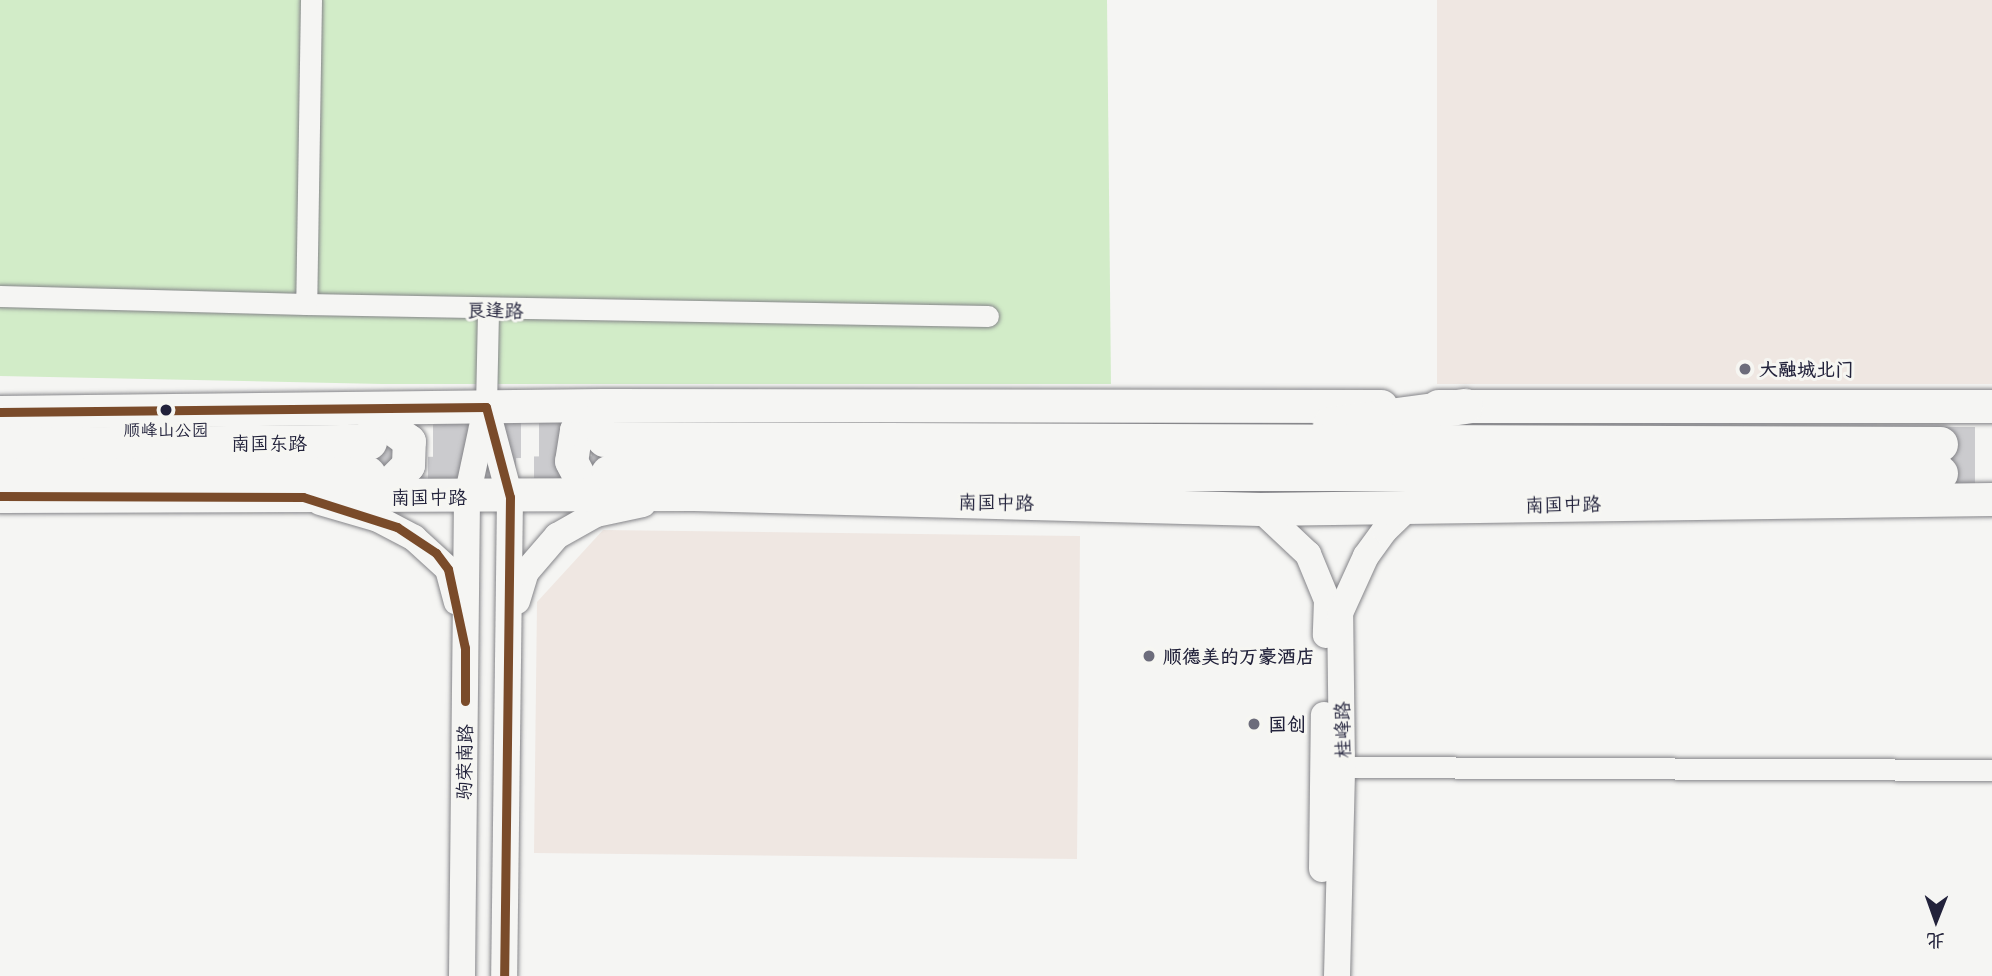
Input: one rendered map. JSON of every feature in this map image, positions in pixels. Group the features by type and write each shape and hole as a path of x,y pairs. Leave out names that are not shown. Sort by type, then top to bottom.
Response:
{"highway":[{"path":"1206,442 1465,406"},
{"name":"南国中路","path":"1206,442 1940,458 606,456 1206,442"},
{"name":"南国东路","path":"0,445 362,455"},
{"name":"南国东路","path":"0,476 362,455"}],"main road":[{"path":"603,405 576,429 571,461 582,482 637,495"},
{"name":"南国中路","path":"0,496 303,497 362,455 486,407 1992,406"},
{"name":"南国中路","path":"0,412 362,455 467,497 694,494 1260,509 1992,499"}],"street":[{"path":"306,304 311,0"},
{"name":"良逢路","path":"0,296 488,310 988,316"},
{"path":"488,310 486,407 510,497 504,976"},
{"name":"驹荣南路","path":"462,976 467,497 486,407"},
{"path":"508,652 526,572 557,536 596,514 694,494"},
{"path":"303,497 397,527 436,553 448,569 456,593 465,648"},
{"name":"桂峰路","path":"1337,976 1342,767 1340,613 1366,556 1410,506"},
{"path":"1260,509 1308,554 1326,600 1320,976"},
{"path":"1342,767 1992,770"}],"shaded area":[{"path":"1437,0 1992,0 1992,384 1437,384"},
{"path":"603,530 1080,536 1077,859 534,853 537,602"}],"green space":[{"name":"顺峰山公园","path":"0,0 1107,0 1111,384 382,384 0,376"}],"tunnel":[{"path":"380,442 604,439"},
{"path":"1940,444 1992,444"},
{"path":"375,474 606,473"},
{"path":"1940,473 1992,473"}],"transit line":[{"path":"0,412 486,407 510,497 504,976"},
{"path":"0,496 303,497 397,527 436,553 448,569 465,648 465,701"}],"place":[{"name":"大融城北门","path":"1745,369"},
{"name":"顺峰山公园","path":"166,410"},
{"name":"顺德美的万豪酒店","path":"1149,656"},
{"name":"国创","path":"1254,724"}]}
